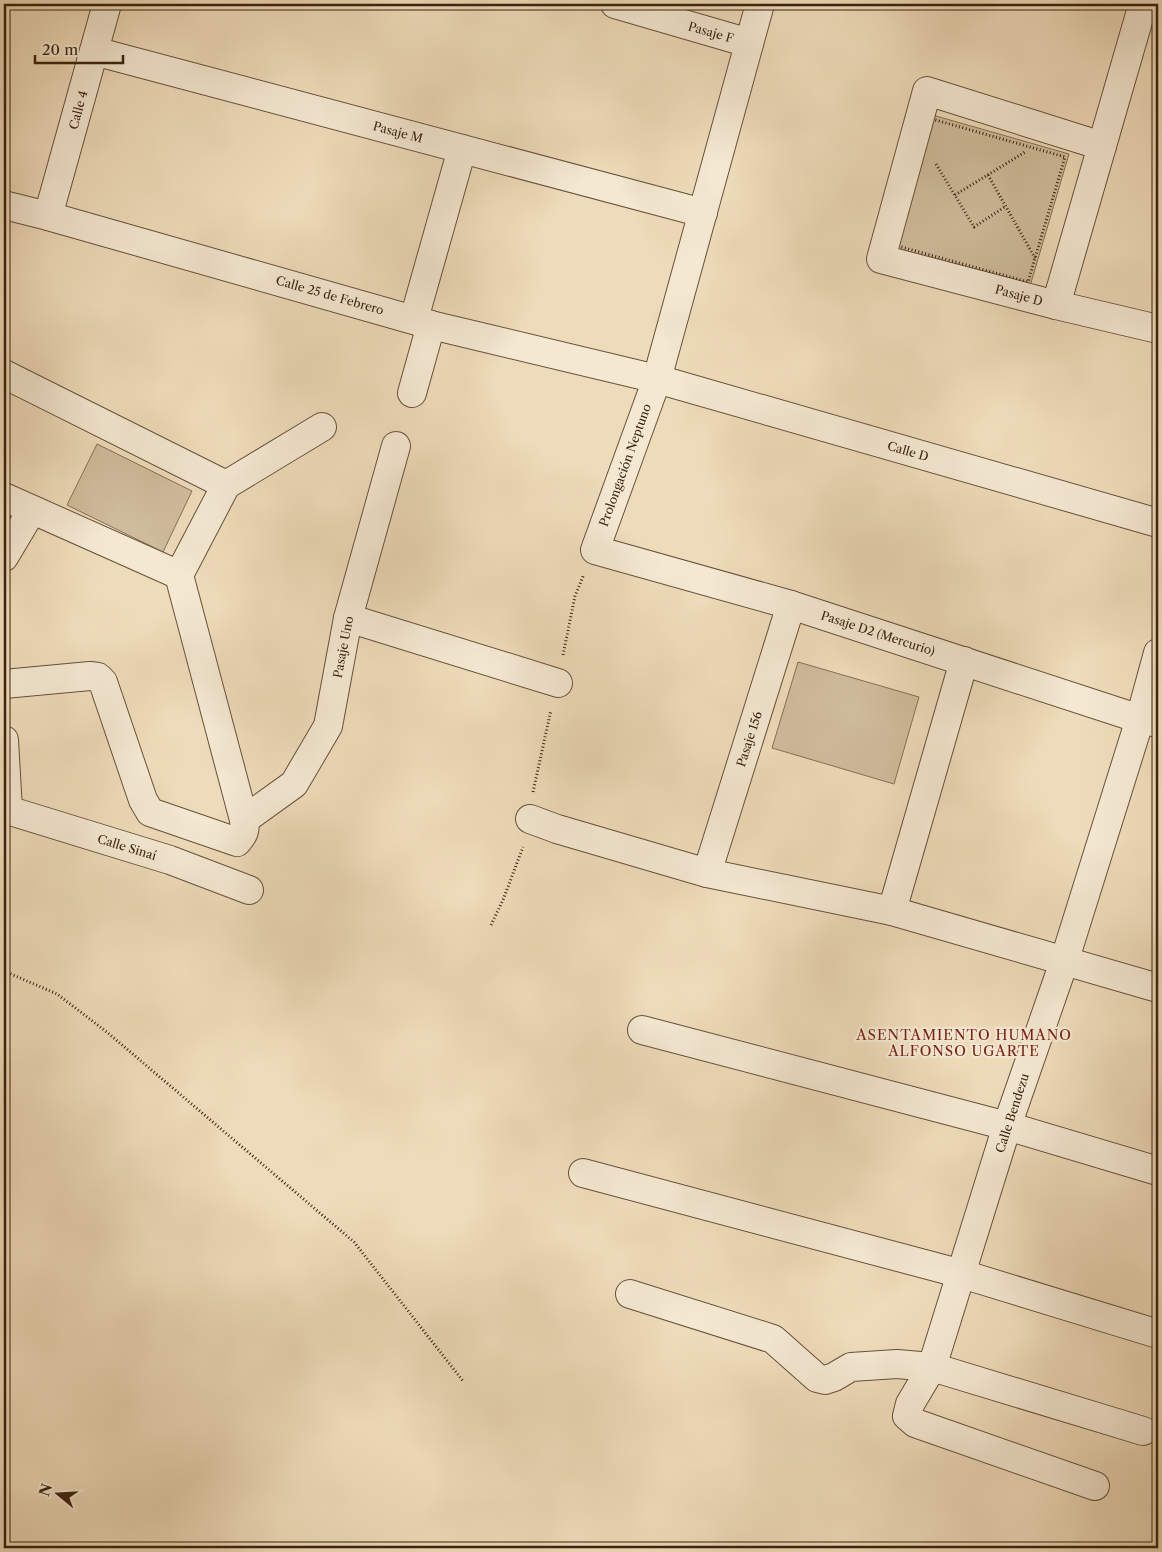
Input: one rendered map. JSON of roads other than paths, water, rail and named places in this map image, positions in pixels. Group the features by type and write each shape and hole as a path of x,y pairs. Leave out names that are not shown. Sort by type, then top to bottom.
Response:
{"street":[{"name":"Calle 4","path":"48,216 107,4"},
{"name":"Pasaje F","path":"614,4 749,43"},
{"name":"Prolongación Neptuno","path":"595,550 657,378 760,4"},
{"path":"1056,305 1143,4"},
{"name":"Pasaje M","path":"94,51 703,213"},
{"name":"Pasaje D","path":"1102,146 927,91 881,259 1056,305 1158,329"},
{"path":"412,393 423,322 462,149"},
{"name":"Calle 25 de Febrero","path":"6,211 48,216 423,322 657,378"},
{"path":"4,374 226,485"},
{"name":"Calle D","path":"657,378 1158,523"},
{"path":"4,684 90,676 98,677 103,682 143,800 150,812 237,842 246,828 179,575 226,485 322,427"},
{"name":"Pasaje Uno","path":"244,820 294,784 328,726 348,618 396,446"},
{"path":"4,498 179,575"},
{"path":"4,557 32,510"},
{"name":"Pasaje D2 (Mercurio)","path":"595,550 791,604 1149,721"},
{"name":"Pasaje 156","path":"707,873 791,604"},
{"path":"348,618 558,683"},
{"name":"Calle Bendezu","path":"1095,1486 915,1423 908,1416 910,1404 932,1367 1007,1126 1149,721 1158,653"},
{"path":"892,911 964,661"},
{"path":"4,740 6,810"},
{"name":"Calle Sinaí","path":"6,810 170,860 249,890"},
{"path":"530,819 557,829 707,873 892,911 1158,988"},
{"path":"642,1030 1007,1126 1158,1171"},
{"path":"583,1173 962,1274 1158,1334"},
{"path":"630,1294 773,1339 817,1378 824,1380 834,1377 851,1367 897,1364 932,1367 1143,1431"}],"district":[{"name":"ASENTAMIENTO HUMANO ALFONSO UGARTE","path":"964,1044"}]}
